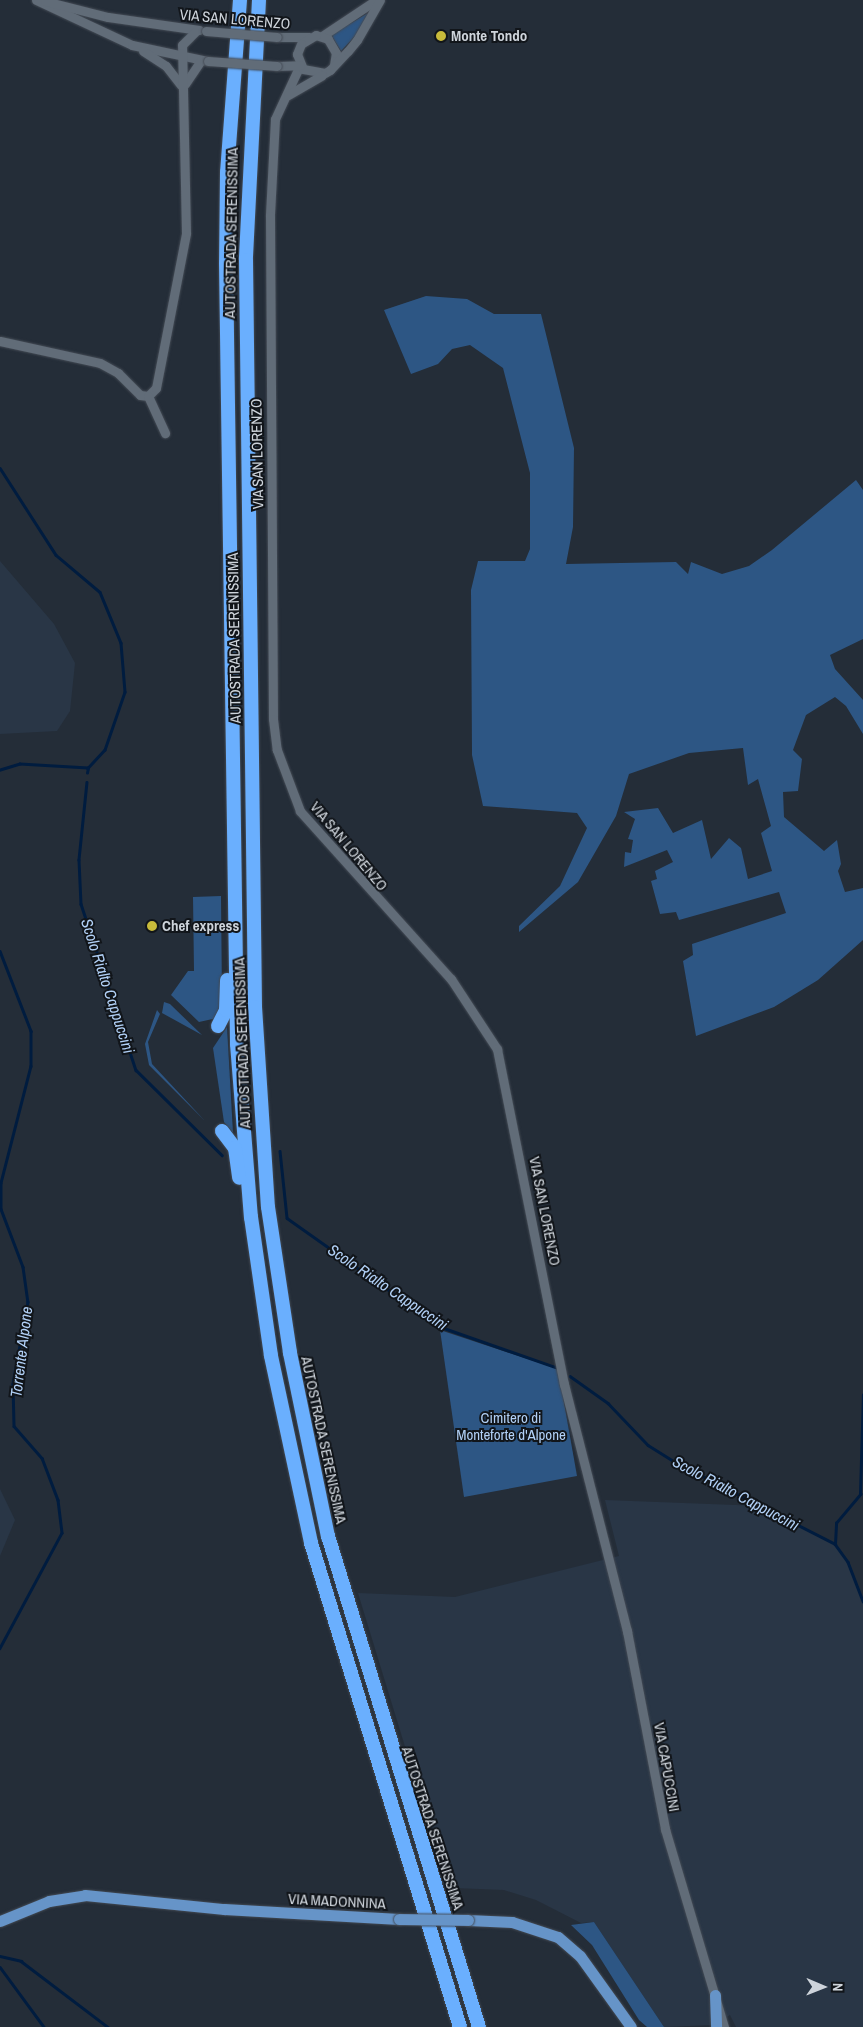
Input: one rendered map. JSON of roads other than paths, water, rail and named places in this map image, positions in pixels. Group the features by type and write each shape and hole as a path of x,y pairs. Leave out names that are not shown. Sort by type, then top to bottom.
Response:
{"highway":[{"name":"AUTOSTRADA SERENISSIMA","path":"240,0 227,172 226,254 237,1044 251,1217 271,1356 311,1543 460,2027"},
{"name":"AUTOSTRADA SERENISSIMA","path":"258,0 247,167 246,279 255,1007 268,1207 290,1353 328,1536 479,2027"},
{"path":"218,1026 226,1010 235,915"},
{"path":"222,1131 234,1148 251,1217"}],"main road":[{"name":"VIA MADONNINA","path":"0,1921 49,1901 85,1895 224,1909 399,1919 512,1922 558,1937 580,1956 631,2027"},
{"path":"715,1995 716,2027"}],"street":[{"path":"36,0 132,45 166,66 184,90"},
{"name":"VIA SAN LORENZO","path":"42,0 108,17 201,30 277,37 309,37"},
{"path":"295,68 298,49 309,37 322,36 378,0"},
{"path":"288,95 325,73 334,65 357,40 378,0"},
{"path":"148,396 160,380 186,233 182,46 201,30"},
{"path":"322,36 335,48 334,65"},
{"path":"132,45 182,58 295,68 313,74 325,73"},
{"path":"184,90 189,72 205,61"},
{"name":"VIA SAN LORENZO","path":"295,68 288,95 275,120 270,238 277,750 286,782 306,818 451,979 497,1048 564,1384 596,1508"},
{"path":"0,341 100,363 118,373 140,395 148,396"},
{"path":"148,396 165,433"},
{"name":"VIA CAPUCCINI","path":"596,1508 627,1631 665,1829 724,2027"}],"waterway":[{"name":"Torrente Alpone","path":"0,468 56,555 100,592 121,643 125,692 105,750 88,768 20,764 0,770"},
{"name":"Torrente Alpone","path":"87,773 88,768"},
{"name":"Scolo Rialto Cappuccini","path":"87,782 79,860 81,904 136,1070 222,1155"},
{"name":"Torrente Alpone","path":"0,951 31,1031 31,1066 1,1183 1,1209 23,1267 28,1302 13,1384 14,1426 42,1458 58,1500 62,1533 0,1648"},
{"name":"Scolo Rialto Cappuccini","path":"280,1151 287,1218 441,1327 558,1368"},
{"name":"Scolo Rialto Cappuccini","path":"570,1376 608,1403 648,1445 675,1462 835,1544 848,1562 863,1601"},
{"path":"835,1544 836,1523 860,1494 863,1395"},
{"name":"Torrente Alpone","path":"0,1956 21,1961 108,2027"},
{"path":"0,1967 44,2027"}],"place":[{"name":"Monte Tondo","path":"441,36"},
{"name":"Chef express","path":"152,926"}],"park label":[{"name":"Cimitero di Monteforte d'Alpone","path":"511,1426"}]}
